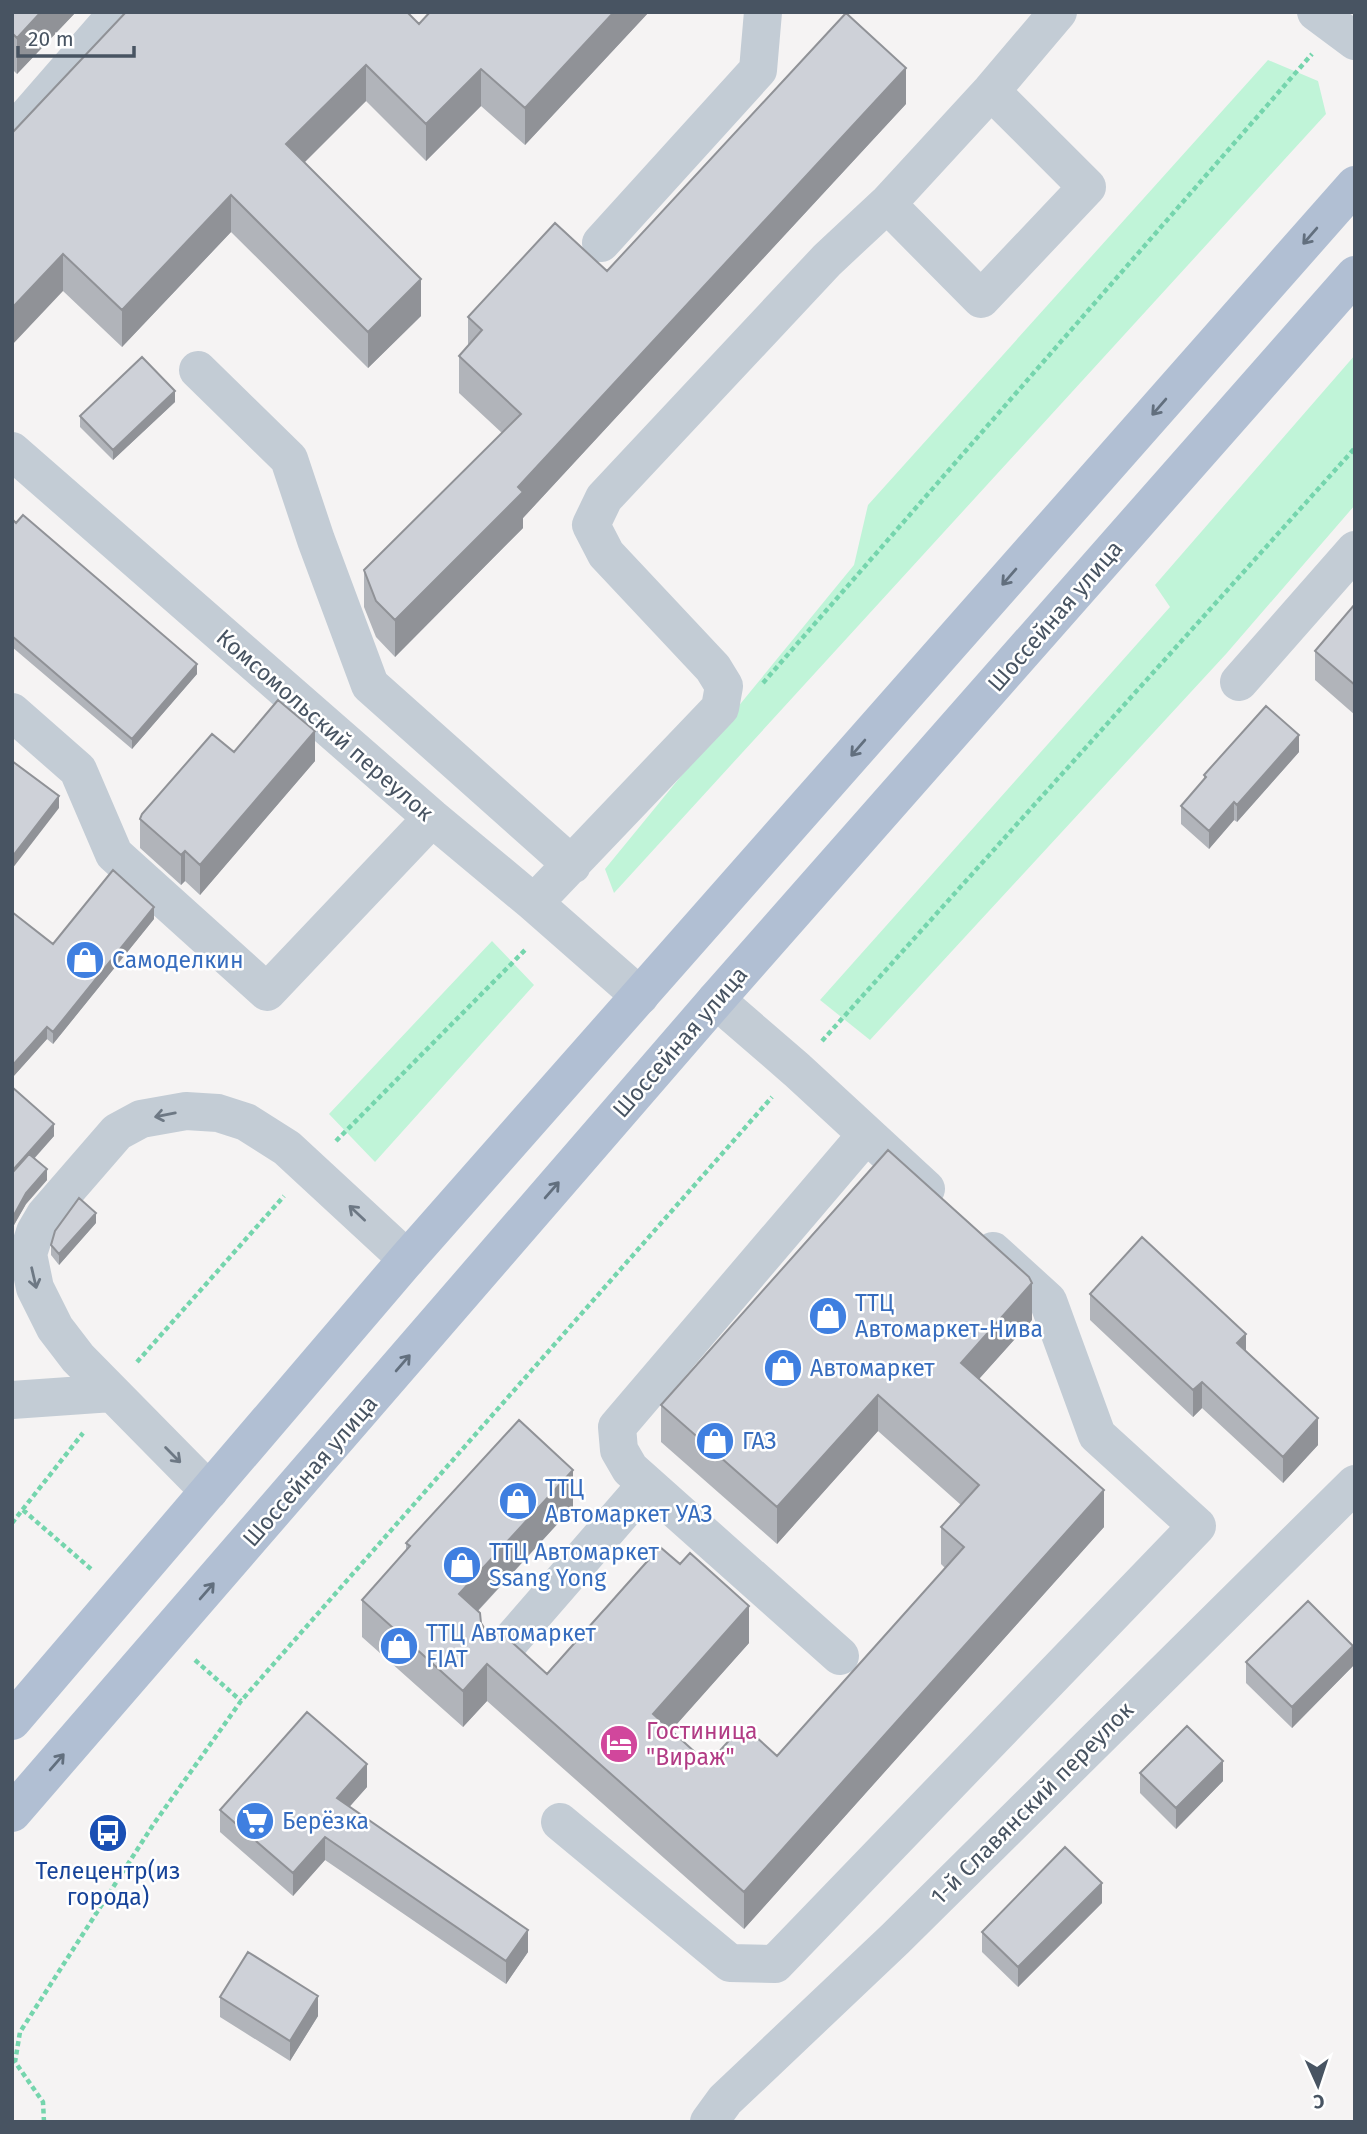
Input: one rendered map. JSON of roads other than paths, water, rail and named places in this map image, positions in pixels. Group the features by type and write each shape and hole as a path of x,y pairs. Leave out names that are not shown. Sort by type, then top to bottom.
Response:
{"main road":[{"path":"12,1721 407,1259 1355,185"},
{"name":"Шоссейная улица","path":"12,1813 716,1000 1355,275"}],"street":[{"path":"12,134 118,12"},
{"path":"601,243 758,70 763,12"},
{"path":"534,903 720,708 723,686 713,668 606,554 591,525 604,498 827,260 887,204 991,91 1058,12"},
{"path":"1316,12 1355,41"},
{"path":"887,204 981,299 1087,187 991,91"},
{"path":"198,370 289,458 316,540 370,685 572,865"},
{"name":"Комсомольский переулок","path":"12,451 640,996"},
{"path":"1239,682 1355,550"},
{"path":"12,712 78,770 114,854 267,992 432,818"},
{"path":"560,1822 730,1963 775,1964 1197,1526 1097,1435 1048,1301 797,1070 716,1000"},
{"path":"209,1491 111,1393 78,1358 55,1328 35,1288 28,1254 35,1232 45,1215 117,1132 141,1119 186,1111 218,1113 246,1122 287,1148 407,1259"},
{"path":"840,1656 630,1469 619,1450 617,1427 866,1135"},
{"path":"12,1401 111,1393"},
{"name":"1-й Славянский переулок","path":"709,2122 725,2100 895,1939 1355,1484"},
{"path":"501,1652 646,1485"}],"place":[{"name":"Самоделкин","path":"85,960"},
{"name":"ТТЦ Автомаркет-Нива","path":"828,1316"},
{"name":"Автомаркет","path":"783,1368"},
{"name":"ГАЗ","path":"715,1441"},
{"name":"ТТЦ Автомаркет УАЗ","path":"518,1501"},
{"name":"ТТЦ Автомаркет Ssang Yong","path":"462,1565"},
{"name":"ТТЦ Автомаркет FIAT","path":"399,1646"},
{"name":"Гостиница \"Вираж\"","path":"619,1744"},
{"name":"Берёзка","path":"255,1821"},
{"name":"Телецентр(из города)","path":"108,1833"}]}
